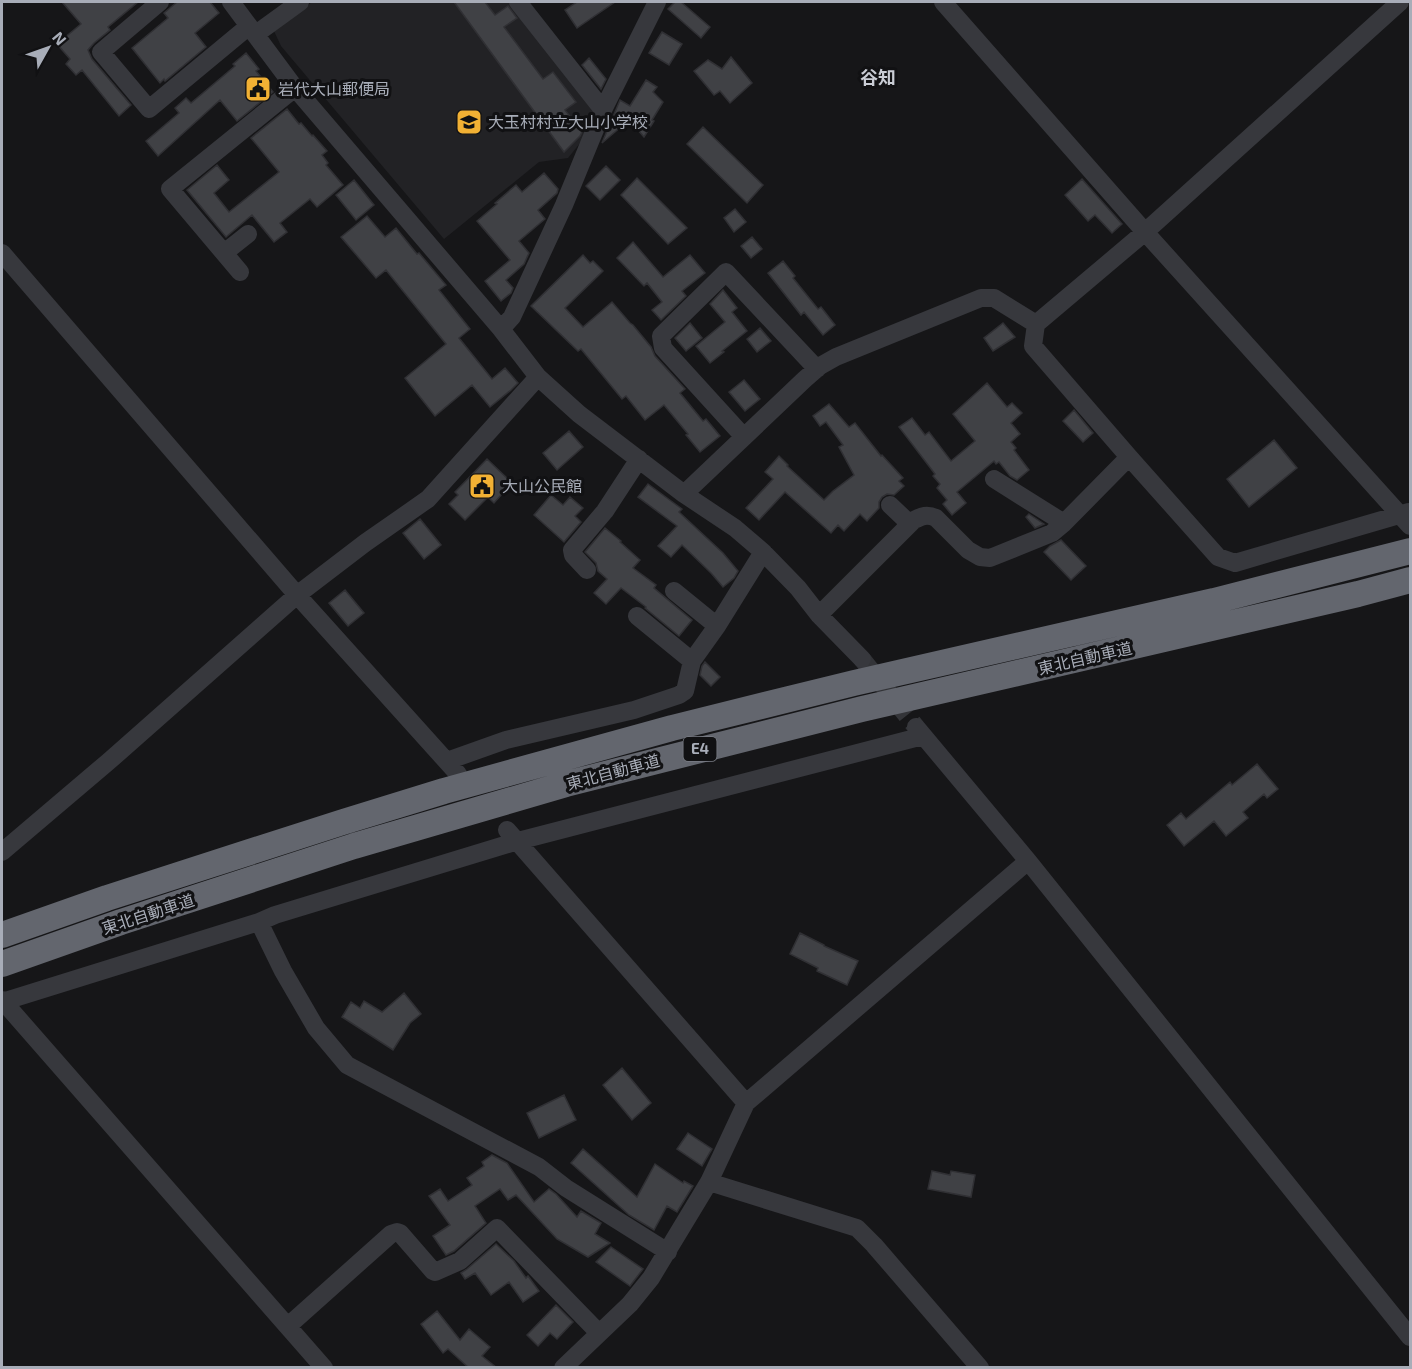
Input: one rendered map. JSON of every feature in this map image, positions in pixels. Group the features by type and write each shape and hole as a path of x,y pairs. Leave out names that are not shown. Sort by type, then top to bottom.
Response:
{"highway":[{"name":"東北自動車道","path":"2,935 343,822 444,791 672,728 854,683 1214,601 1410,551"},
{"name":"東北自動車道","path":"2,964 354,846 566,784 862,709 1410,580"}],"street":[{"path":"160,2 101,52 149,109 253,30 300,2"},
{"path":"231,2 295,88 501,329 538,377 579,414 684,494 735,528 763,552 862,659"},
{"path":"518,2 603,110"},
{"path":"501,329 512,317 564,205 603,110 657,2"},
{"path":"944,2 1145,232 1407,518 1235,563 1218,557 1033,346 1036,324 1145,232 1400,2"},
{"path":"240,272 170,189 295,88"},
{"path":"224,253 248,234"},
{"path":"2,254 297,595 453,767 506,741 634,710 685,691 692,661 717,626 763,552"},
{"path":"744,436 663,348 661,336 726,272 817,369"},
{"path":"684,494 817,369 836,357 981,298 994,298 1036,324"},
{"path":"2,852 297,595 428,499 538,377"},
{"path":"819,615 914,520 924,515 936,518 968,550 980,557 990,558 1052,533 1129,457"},
{"path":"587,570 573,555 572,550 605,511 639,459"},
{"path":"994,479 1064,523"},
{"path":"890,505 910,524"},
{"path":"674,591 717,626"},
{"path":"637,616 692,661"},
{"path":"324,1368 2,1001 259,922 513,835 920,731 1028,861 1410,1337"},
{"path":"513,835 746,1103"},
{"path":"563,1368 630,1304 651,1278 709,1182 746,1103 1028,861"},
{"path":"259,922 283,971 316,1028 347,1065 539,1167 566,1188 668,1252"},
{"path":"709,1182 857,1228 980,1368"},
{"path":"288,1326 391,1234 400,1233 435,1272 460,1261 497,1228 599,1334"}],"shaded area":[{"name":"大玉村村立大山小学校","path":"312,2 511,2 595,111 589,132 568,158 539,162 444,239 281,46 274,31"}],"building":[{"path":"62,2 138,2 108,27 110,30 88,50 92,59 131,105 119,116 82,70 76,75 66,64 70,59 57,44 81,24"},
{"path":"177,2 210,2 219,13 195,33 206,47 160,83 132,48 168,18 164,13"},
{"path":"454,2 485,2 495,15 508,6 517,18 504,27 543,79 553,72 576,102 565,110 582,132 564,152"},
{"path":"577,2 615,2 577,28 565,10"},
{"path":"675,2 681,2 710,27 701,38 668,9"},
{"path":"662,32 682,44 669,65 649,53"},
{"path":"246,53 259,69 256,71 273,92 237,121 220,100 158,156 146,141 179,113 175,108 186,98 191,103 235,66 233,64"},
{"path":"731,57 752,83 730,103 720,91 714,95 694,71 708,60 722,69"},
{"path":"589,58 606,79 601,89 582,65"},
{"path":"646,80 657,87 653,92 663,102 644,137 629,120 602,143 620,100 630,106"},
{"path":"287,109 327,151 322,155 328,163 326,165 343,185 317,207 310,199 280,223 287,232 274,242 252,215 226,237 187,190 217,165 229,180 214,193 229,212 279,172 251,138"},
{"path":"703,127 763,185 747,203 687,144"},
{"path":"606,166 620,180 600,200 586,186"},
{"path":"544,173 558,189 557,193 538,210 545,219 519,241 529,253 524,264 506,280 513,288 511,293 501,301 485,281 510,260 477,221 516,185 522,192"},
{"path":"637,178 687,228 668,244 621,195"},
{"path":"1082,179 1122,224 1112,233 1095,215 1088,221 1065,195"},
{"path":"354,180 374,205 356,220 336,195"},
{"path":"735,209 746,222 734,232 724,218"},
{"path":"367,216 385,237 396,228 446,285 439,290 470,329 459,338 492,379 505,368 518,383 490,407 472,385 435,416 405,378 446,344 386,270 376,278 341,237"},
{"path":"752,237 762,249 751,258 741,246"},
{"path":"633,242 663,277 690,255 705,273 682,291 686,296 661,320 652,310 662,302 647,283 644,286 617,258"},
{"path":"583,255 590,263 593,261 603,271 565,308 583,327 612,302 685,389 680,393 703,421 706,419 720,436 700,452 664,405 645,420 626,396 622,399 581,349 578,351 531,306"},
{"path":"783,261 795,276 793,278 818,309 821,307 835,325 823,335 804,312 801,315 768,273"},
{"path":"723,290 737,308 732,312 747,331 710,363 696,346 725,322 710,304"},
{"path":"690,323 702,338 686,351 675,338"},
{"path":"1003,323 1015,337 993,351 984,338"},
{"path":"760,328 771,341 757,352 747,339"},
{"path":"744,380 760,399 745,411 729,392"},
{"path":"987,383 1007,407 1012,403 1022,413 1011,423 1020,434 1011,442 1016,448 1014,450 1029,470 1017,480 1010,476 999,462 996,464 994,461 957,492 966,503 952,515 943,504 947,500 937,488 940,484 933,476 935,474 899,427 912,418 925,435 929,432 951,461 975,441 953,414"},
{"path":"829,404 849,427 855,423 881,456 903,478 899,481 904,486 894,495 887,494 882,497 879,508 867,521 860,514 844,531 838,525 831,533 785,492 759,520 746,508 773,479 765,472 779,456 824,500 854,475 839,447 843,445 826,422 820,426 813,416"},
{"path":"1074,410 1093,433 1083,442 1063,421"},
{"path":"569,431 583,447 557,470 543,453"},
{"path":"1274,440 1297,468 1249,507 1227,479"},
{"path":"487,459 512,483 494,503 488,497 465,520 449,504 458,495 455,492"},
{"path":"648,484 682,509 679,512 723,553 738,571 734,578 723,587 682,545 671,557 658,546 677,526 638,497"},
{"path":"551,495 563,505 570,497 583,508 575,516 581,522 564,542 534,515"},
{"path":"1029,514 1044,524 1035,528 1026,517"},
{"path":"420,519 441,545 424,559 403,533"},
{"path":"605,528 640,560 633,568 656,585 654,588 692,620 679,636 621,588 606,604 594,593 607,579 598,571 596,563 585,552"},
{"path":"1061,540 1086,566 1071,580 1044,552"},
{"path":"345,590 364,613 348,626 329,603"},
{"path":"705,662 720,677 711,686 700,675"},
{"path":"1257,764 1278,789 1267,798 1264,794 1243,812 1248,818 1226,836 1214,821 1184,846 1167,825 1181,813 1186,819 1230,782 1232,785"},
{"path":"800,933 858,961 847,985 817,971 818,968 790,954"},
{"path":"404,993 421,1014 410,1023 393,1050 342,1017 351,1002 360,1008 364,1001 382,1012"},
{"path":"622,1068 651,1103 632,1120 603,1085"},
{"path":"564,1095 576,1120 539,1138 527,1113"},
{"path":"688,1133 712,1149 702,1166 677,1149"},
{"path":"583,1149 637,1197 655,1164 683,1183 684,1181 693,1186 677,1212 667,1206 654,1230 629,1215 571,1163"},
{"path":"492,1155 507,1163 534,1202 549,1189 577,1217 581,1211 601,1223 595,1234 610,1243 588,1257 557,1239 516,1195 508,1200 500,1189 475,1206 486,1223 454,1251 446,1255 433,1236 450,1225 429,1196 440,1189 448,1201 472,1185 467,1178 484,1166 482,1162"},
{"path":"932,1171 950,1175 951,1171 975,1175 971,1197 928,1189"},
{"path":"496,1244 514,1261 526,1278 528,1276 539,1291 523,1302 509,1282 491,1295 475,1273 465,1279 461,1273"},
{"path":"611,1247 643,1269 630,1286 596,1262"},
{"path":"556,1305 573,1322 557,1339 550,1333 538,1346 527,1335"},
{"path":"437,1311 460,1340 469,1329 490,1347 482,1356 497,1368 469,1368 448,1349 443,1353 421,1324"}],"tunnel":[{"path":"862,659 916,727"}],"place":[{"name":"岩代大山郵便局","path":"258,89"},
{"name":"大玉村村立大山小学校","path":"469,122"},
{"name":"大山公民館","path":"482,486"}],"district":[{"name":"谷知","path":"878,78"}]}
